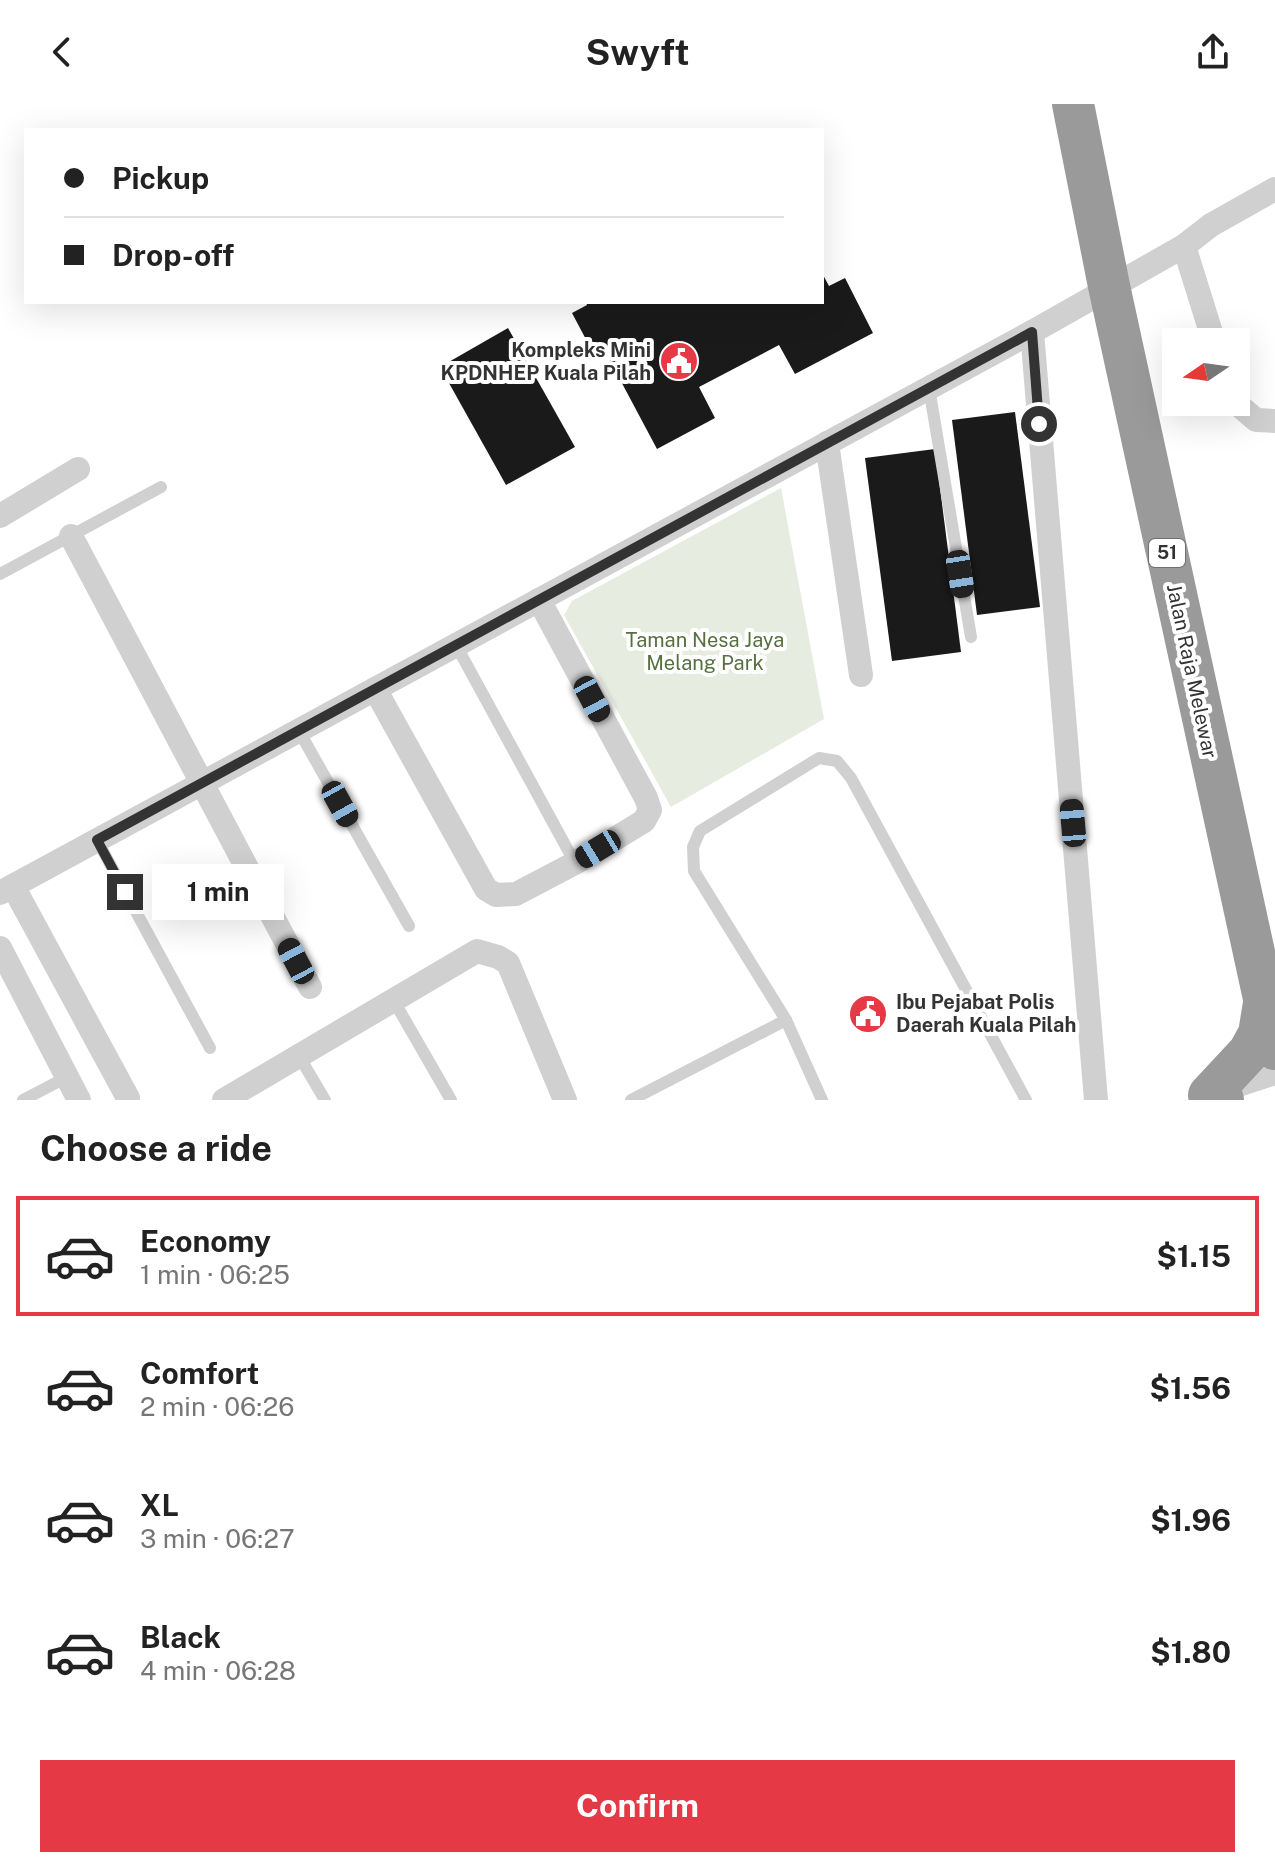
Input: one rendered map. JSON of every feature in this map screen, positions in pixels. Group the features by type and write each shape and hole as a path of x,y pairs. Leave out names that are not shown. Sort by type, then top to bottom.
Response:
{"highway":[{"name":"Jalan Raja Melewar","path":"1073,104 1109,286 1275,1049"},
{"path":"1211,1098 1249,1052 1259,1034 1264,1002"}],"street":[{"path":"128,1098 7,889 1032,332 1184,246 1211,225 1275,189"},
{"path":"1184,246 1210,328"},
{"path":"1032,332 1096,1100"},
{"path":"1250,415 1256,420 1275,421"},
{"path":"827,443 861,675"},
{"path":"0,516 78,469"},
{"path":"71,536 310,987"},
{"path":"375,689 486,889 496,895 516,894 575,863 644,821 650,810 539,600"},
{"path":"0,948 79,1100"},
{"path":"224,1100 477,951 508,963 565,1100"},
{"path":"1211,1098 1275,1073"}],"lane":[{"path":"929,388 971,637"},
{"path":"0,574 161,487"},
{"path":"456,645 575,863"},
{"path":"299,731 409,926"},
{"path":"822,1100 786,1020 694,871 693,847 700,831 819,758 837,761 851,778 1026,1100"},
{"path":"97,840 210,1048"},
{"path":"394,1001 451,1100"},
{"path":"631,1100 786,1020"},
{"path":"299,1056 325,1100"},
{"path":"23,1100 67,1077"}],"green space":[{"name":"Taman Nesa Jaya Melang Park","path":"781,488 824,719 671,807 564,615 572,601"}],"building":[{"name":"Kompleks Mini KPDNHEP Kuala Pilah","path":"824,277 829,286 845,278 873,333 795,374 779,345 699,387 715,418 657,449 600,342 590,347 572,313 587,305 824,304"},
{"path":"508,328 575,447 506,485 440,367"},
{"path":"1015,412 1040,607 977,615 952,420"},
{"path":"935,449 961,652 892,661 865,458"}],"place":[{"name":"Kompleks Mini KPDNHEP Kuala Pilah","path":"679,361"},
{"name":"Ibu Pejabat Polis Daerah Kuala Pilah","path":"868,1014"}],"route":[{"path":"125,892 97,840 1032,332 1039,424"}]}
